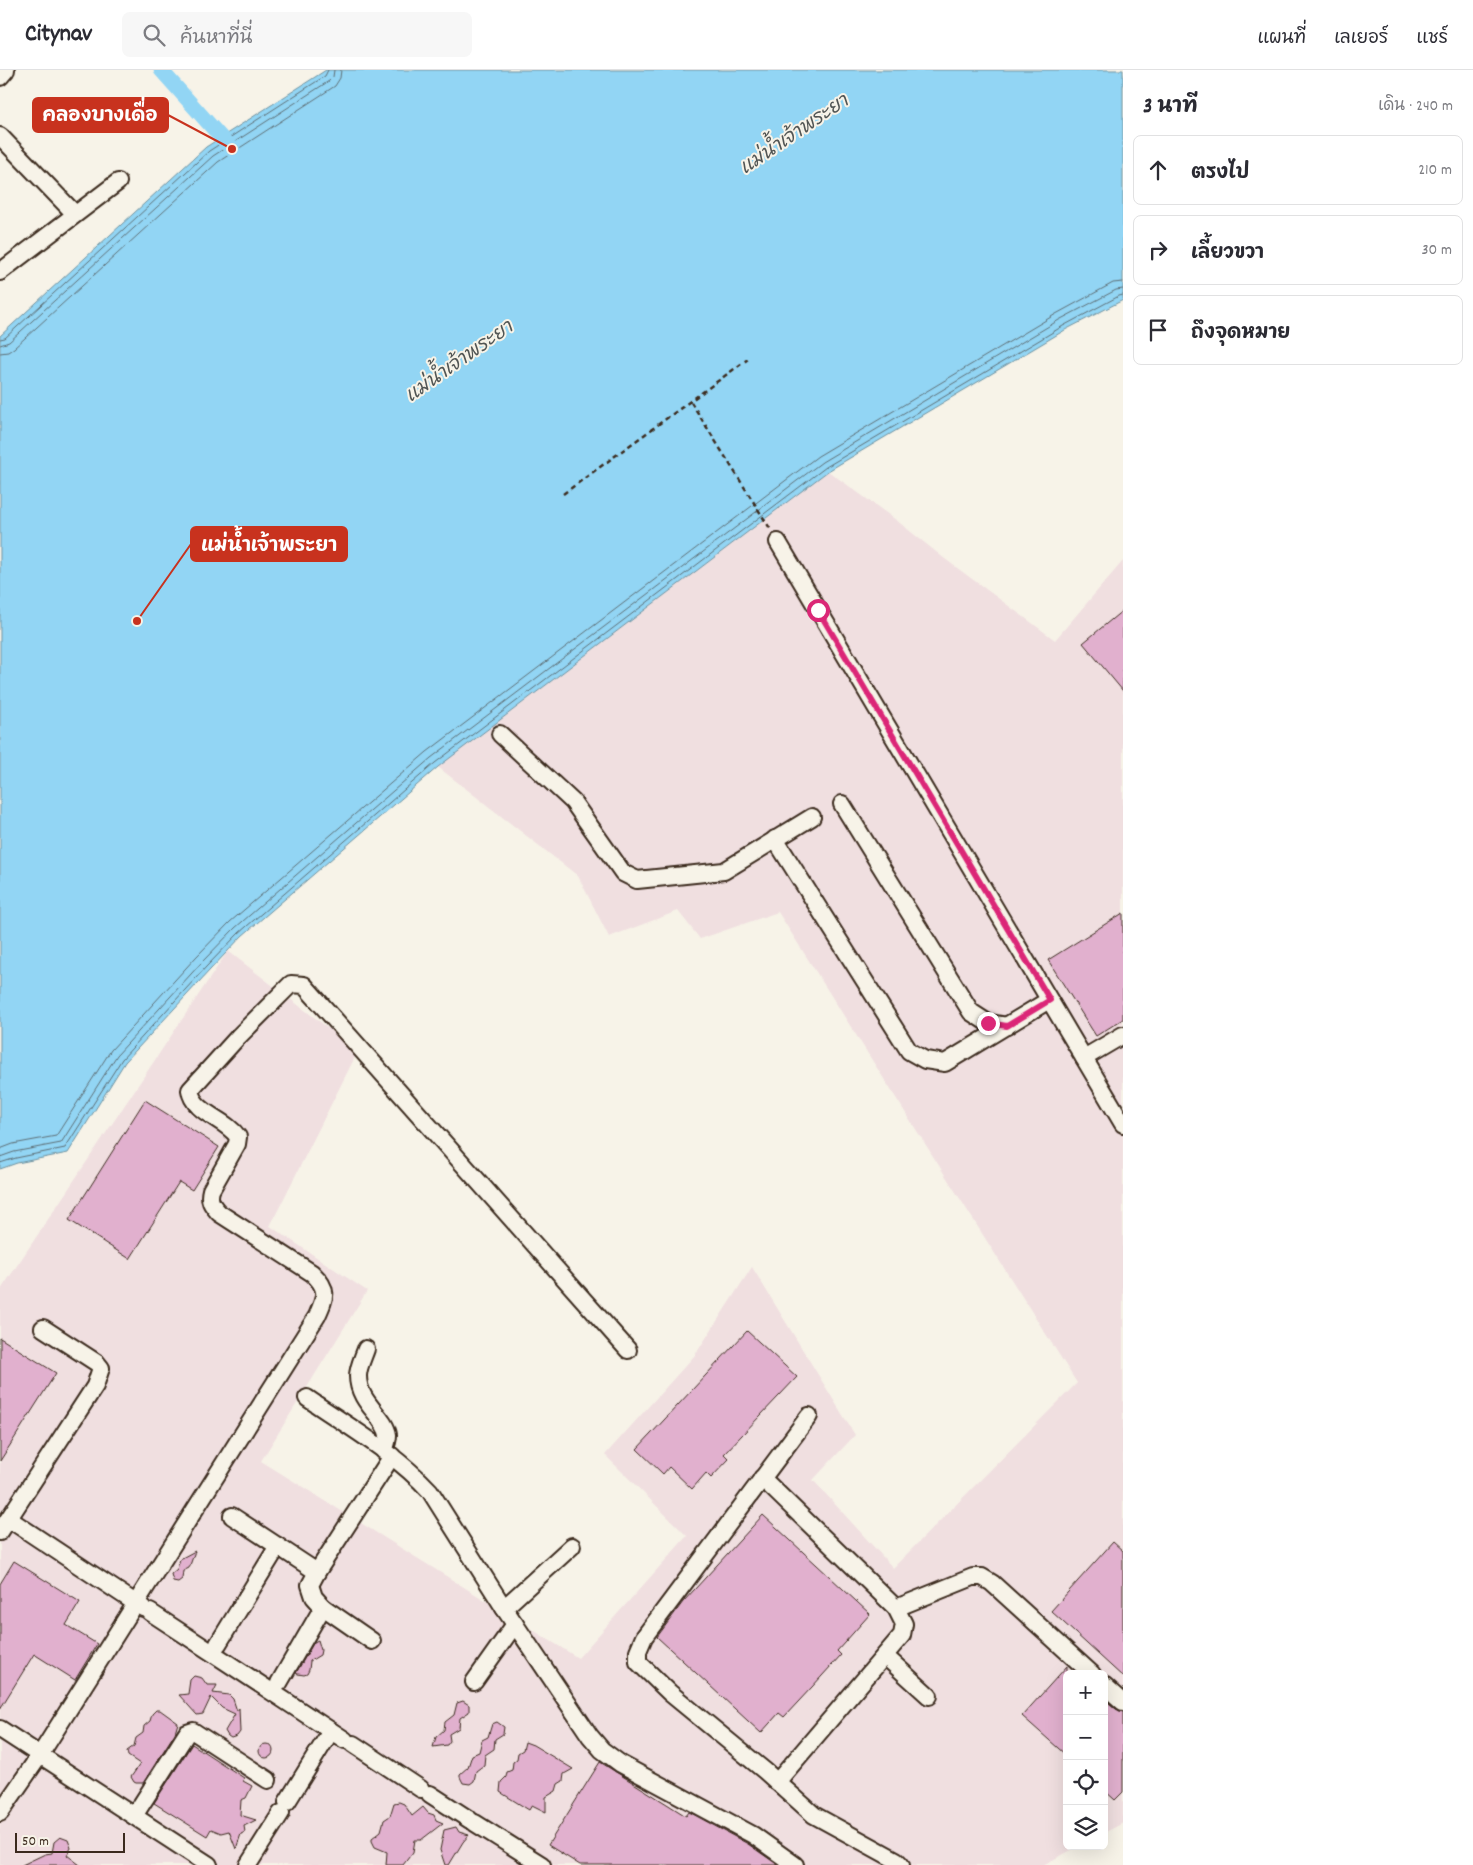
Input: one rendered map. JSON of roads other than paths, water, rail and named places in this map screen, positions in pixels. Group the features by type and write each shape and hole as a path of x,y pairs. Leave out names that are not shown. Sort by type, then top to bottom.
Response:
{"lane":[{"path":"0,77 6,70"},
{"path":"0,136 75,214"},
{"path":"0,272 118,182"},
{"path":"778,542 1123,1124"},
{"path":"500,734 573,802 623,873 637,880 724,871 812,817"},
{"path":"842,804 971,1012 988,1023 1007,1026"},
{"path":"775,839 909,1051 925,1060 945,1063 1050,1000"},
{"path":"0,1812 143,1608 317,1316 325,1298 325,1290 321,1281 312,1273 219,1213 212,1205 209,1198 211,1190 237,1144 238,1137 234,1130 198,1105 191,1097 190,1090 238,1037 292,984 304,985 628,1350"},
{"path":"1084,1058 1123,1035"},
{"path":"44,1328 97,1363 100,1368 100,1375 96,1386 4,1525 215,1650 275,1690 331,1731 473,1821 532,1862"},
{"path":"366,1349 358,1376 360,1389 388,1434 388,1453 310,1585 314,1597 323,1607 372,1641"},
{"path":"306,1398 388,1453 415,1474 430,1491 504,1608 590,1736 602,1750 621,1764 753,1836 795,1865"},
{"path":"809,1416 644,1637 638,1651 638,1662 670,1693 814,1815 896,1860 901,1865"},
{"path":"762,1478 896,1608 904,1624 902,1635 777,1782"},
{"path":"232,1516 317,1572"},
{"path":"215,1650 278,1546"},
{"path":"504,1608 572,1546"},
{"path":"896,1608 973,1577 982,1577 992,1583 1088,1670"},
{"path":"275,1690 323,1607"},
{"path":"474,1682 516,1624"},
{"path":"884,1656 930,1696"},
{"path":"1108,1689 1123,1702"},
{"path":"0,1729 209,1865"},
{"path":"134,1816 187,1734 193,1731 271,1782 286,1803"},
{"path":"248,1865 331,1731"}],"water":[{"path":"326,70 1123,70 1123,300 1065,330 828,471 438,767 242,936 125,1062 68,1153 17,1163 0,1169 0,336 206,147"}],"waterway":[{"path":"161,70 235,153"}],"place":[{"name":"คลองบางเดื่อ","path":"232,149"},
{"name":"แม่น้ำเจ้าพระยา","path":"137,621"}]}
